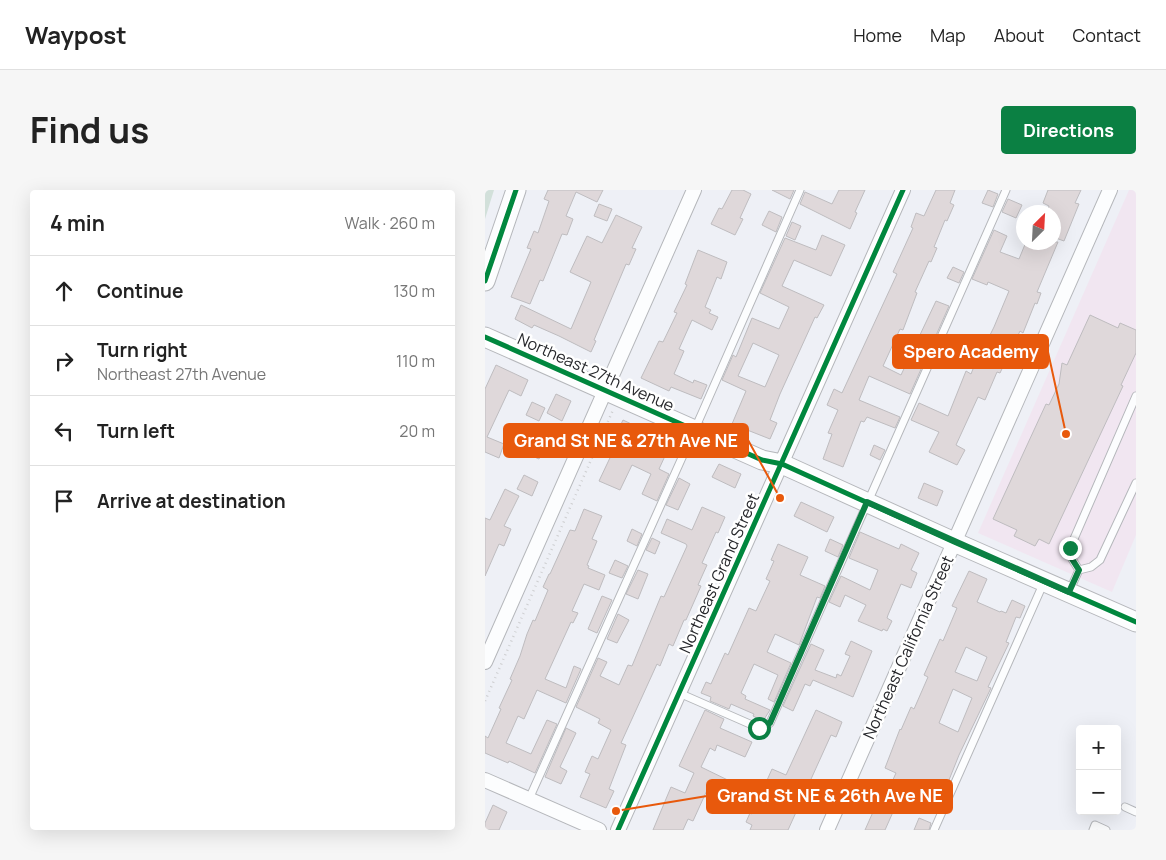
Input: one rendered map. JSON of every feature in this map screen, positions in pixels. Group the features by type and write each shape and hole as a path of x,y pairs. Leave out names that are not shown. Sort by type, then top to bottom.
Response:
{"street":[{"path":"485,281 516,190"},
{"path":"485,662 694,190"},
{"name":"Northeast Grand Street","path":"618,830 903,190"},
{"name":"Northeast California Street","path":"827,830 1110,190"},
{"name":"Northeast 27th Avenue","path":"485,337 762,460 782,464 1136,622"},
{"path":"485,780 599,830"}],"lane":[{"path":"529,799 695,430 800,190"},
{"path":"679,693 759,728 765,727 770,723 1006,190"},
{"path":"1079,570 1072,559 1070,548 1136,396"},
{"path":"1079,570 1091,567 1100,560 1136,483"},
{"path":"1069,592 1079,570"},
{"path":"934,830 1045,582"},
{"path":"1125,807 1136,812"},
{"path":"1093,830 1095,825 1106,830"}],"path":[{"path":"485,702 613,408"}],"shaded area":[{"path":"485,190 494,190 485,219"},
{"path":"1129,190 1136,190 1136,535 1112,592 978,533"}],"building":[{"path":"548,190 603,190 597,202 576,192 566,216 573,219 567,235 562,234 543,281 540,280 530,304 511,297 531,249 527,248 534,231 538,233 549,201 544,199"},
{"path":"732,190 743,190 751,194 740,218 743,219 735,235 711,224 719,208 722,209"},
{"path":"772,190 794,190 790,199"},
{"path":"839,190 865,190 850,229 800,204 805,192 832,204"},
{"path":"936,190 955,190 950,203 954,205 947,221 945,220 934,247 937,248 931,262 929,261 915,292 917,293 903,330 900,329 883,366 901,375 936,301 949,306 910,394 869,376 859,400 900,417 895,428 867,417 864,422 861,421 843,467 823,459 832,434 828,433 838,410 827,405 834,389 842,393 897,274 893,272 913,228 911,227 916,213 924,216"},
{"path":"988,190 998,194 993,207 982,203"},
{"path":"1048,190 1081,190 1075,203 1079,204 1064,241 1061,240 1061,205 1047,205 1043,203"},
{"path":"1008,199 1022,205 1016,205 1016,218 1002,212"},
{"path":"599,204 612,209 607,221 594,216"},
{"path":"769,211 782,217 776,232 762,225"},
{"path":"616,215 642,227 632,248 636,249 629,265 626,264 594,340 596,341 591,352 534,325 532,328 515,319 521,305 571,329 591,282 570,272 587,236 602,243"},
{"path":"792,222 801,226 795,240 786,236"},
{"path":"994,230 1007,236 1000,252 1019,259 1023,250 1055,250 1037,292 1041,293 1037,304 1035,303 1023,333 1020,331 1000,373 997,372 985,400 978,397 956,445 965,450 957,465 929,452 939,432 911,420 919,403 948,416 966,371 971,374 981,349 983,349 994,327 1009,291 988,282 987,285 972,279"},
{"path":"822,235 845,245 831,276 794,260 782,286 824,305 817,318 815,317 780,394 770,420 777,423 770,439 732,424 746,391 722,380 733,355 736,357 752,318 779,329 789,307 760,293 785,238 816,250","holes":["753,343 779,355 765,387 738,376"]},
{"path":"698,250 727,262 721,279 717,277 705,307 711,310 709,313 718,317 712,330 692,320 679,349 684,351 674,374 693,383 694,380 707,385 701,399 671,387 669,391 641,378 659,341 663,342 677,313 674,312 687,285 685,284"},
{"path":"953,267 964,272 959,283 947,278"},
{"path":"1090,315 1118,328 1120,323 1136,330 1136,353 1121,385 1123,386 1049,544 1039,539 1035,546 1014,536 1017,530 993,519 1046,404 1049,405 1059,384 1062,363 1067,365"},
{"path":"496,365 528,380 521,396 509,390 487,437 504,444 499,458 485,452 485,389"},
{"path":"556,394 571,401 562,421 547,413"},
{"path":"532,402 545,408 539,421 526,415"},
{"path":"623,420 671,443 659,469 669,474 657,501 642,494 651,474 632,465 620,490 599,481 617,443 613,441"},
{"path":"517,432 546,445 539,459 511,447"},
{"path":"874,445 885,450 880,460 870,455"},
{"path":"719,464 741,474 735,488 712,477"},
{"path":"524,475 538,482 532,496 517,489"},
{"path":"679,478 690,484 678,510 666,505"},
{"path":"924,483 943,491 937,506 918,498"},
{"path":"505,489 519,496 504,526 511,529 504,546 499,544 485,576 485,518 490,520"},
{"path":"801,502 834,517 827,532 794,516"},
{"path":"702,507 725,517 702,563 707,565 698,585 701,586 686,620 684,620 673,646 669,644 660,666 657,664 621,743 626,745 609,789 614,791 606,808 580,797 590,774 585,772 592,756 598,759 611,730 598,723 600,719 576,707 598,658 607,662 600,676 619,685 628,665 632,666 661,596 664,597 687,546 661,533 667,519 692,530"},
{"path":"584,509 602,516 592,539 597,541 587,565 589,566 588,568 605,575 599,590 584,584 572,611 578,613 573,623 571,622 545,679 566,688 574,666 581,669 566,703 537,690 524,719 518,716 506,743 531,754 547,720 557,724 535,773 485,753 485,736 488,738 501,709 499,708 512,680 510,679 527,634 533,620 535,621 548,590 543,587 570,530 575,531"},
{"path":"632,529 642,534 637,546 627,541"},
{"path":"860,532 899,549 901,544 919,553 911,570 917,573 911,588 901,584 887,618 892,621 887,631 883,629 882,631 858,621 866,605 845,595 840,607 829,602 841,576 870,590 878,570 849,558"},
{"path":"652,538 660,542 655,554 646,550"},
{"path":"830,539 843,545 838,557 825,551"},
{"path":"778,544 808,557 800,575 825,586 820,598 817,597 799,645 775,634 767,652 791,663 774,702 768,699 778,675 754,664 741,693 746,696 745,699 770,710 763,721 753,716 754,714 731,704 729,709 710,701 711,697 701,693 706,682 711,684 725,653 728,655 749,608 756,611 770,581 766,579 774,561 771,560"},
{"path":"615,560 628,566 622,578 609,573"},
{"path":"638,570 648,574 638,599 626,594"},
{"path":"969,571 987,579 977,602 1006,613 1012,600 1025,606 1020,618 1016,617 1006,642 1009,643 988,687 991,688 959,755 941,800 927,794 919,813 897,803 885,830 865,830 873,812 870,810 875,800 882,804 896,773 885,768 900,729 911,707 914,709 928,677 924,675 940,639 943,641 957,608 952,606","holes":["966,647 987,657 977,681 955,672","953,689 972,698 958,732 939,723"]},
{"path":"602,596 612,600 597,633 588,629"},
{"path":"618,614 629,620 617,643 607,639"},
{"path":"851,641 872,651 853,697 813,680 810,686 805,684 793,711 783,706 811,644 824,650 815,670 836,678 837,674 841,676 850,656 845,654"},
{"path":"705,710 724,719 720,728 752,742 745,757 717,745 715,751 710,748 701,767 738,785 731,799 708,788 693,821 688,819 683,830 653,830 671,787 685,793 694,773 679,766"},
{"path":"816,710 842,722 836,737 831,735 788,830 750,830 752,825 746,822 750,813 752,814 772,769 786,775"},
{"path":"566,728 576,733 560,767 567,771 561,784 545,777"},
{"path":"493,805 507,812 499,830 485,830 485,823"},
{"path":"919,818 931,823 929,830 914,830"}],"cycle path":[{"path":"485,281 516,190"},
{"path":"618,830 903,190"},
{"path":"485,337 762,460 782,464 1136,622"}],"place":[{"name":"Spero Academy","path":"1066,434"},
{"name":"Grand St NE & 27th Ave NE","path":"780,498"},
{"name":"Grand St NE & 26th Ave NE","path":"616,811"}],"route":[{"path":"759,728 765,727 770,723 867,502 1069,592 1079,570 1072,559 1070,548"}]}
